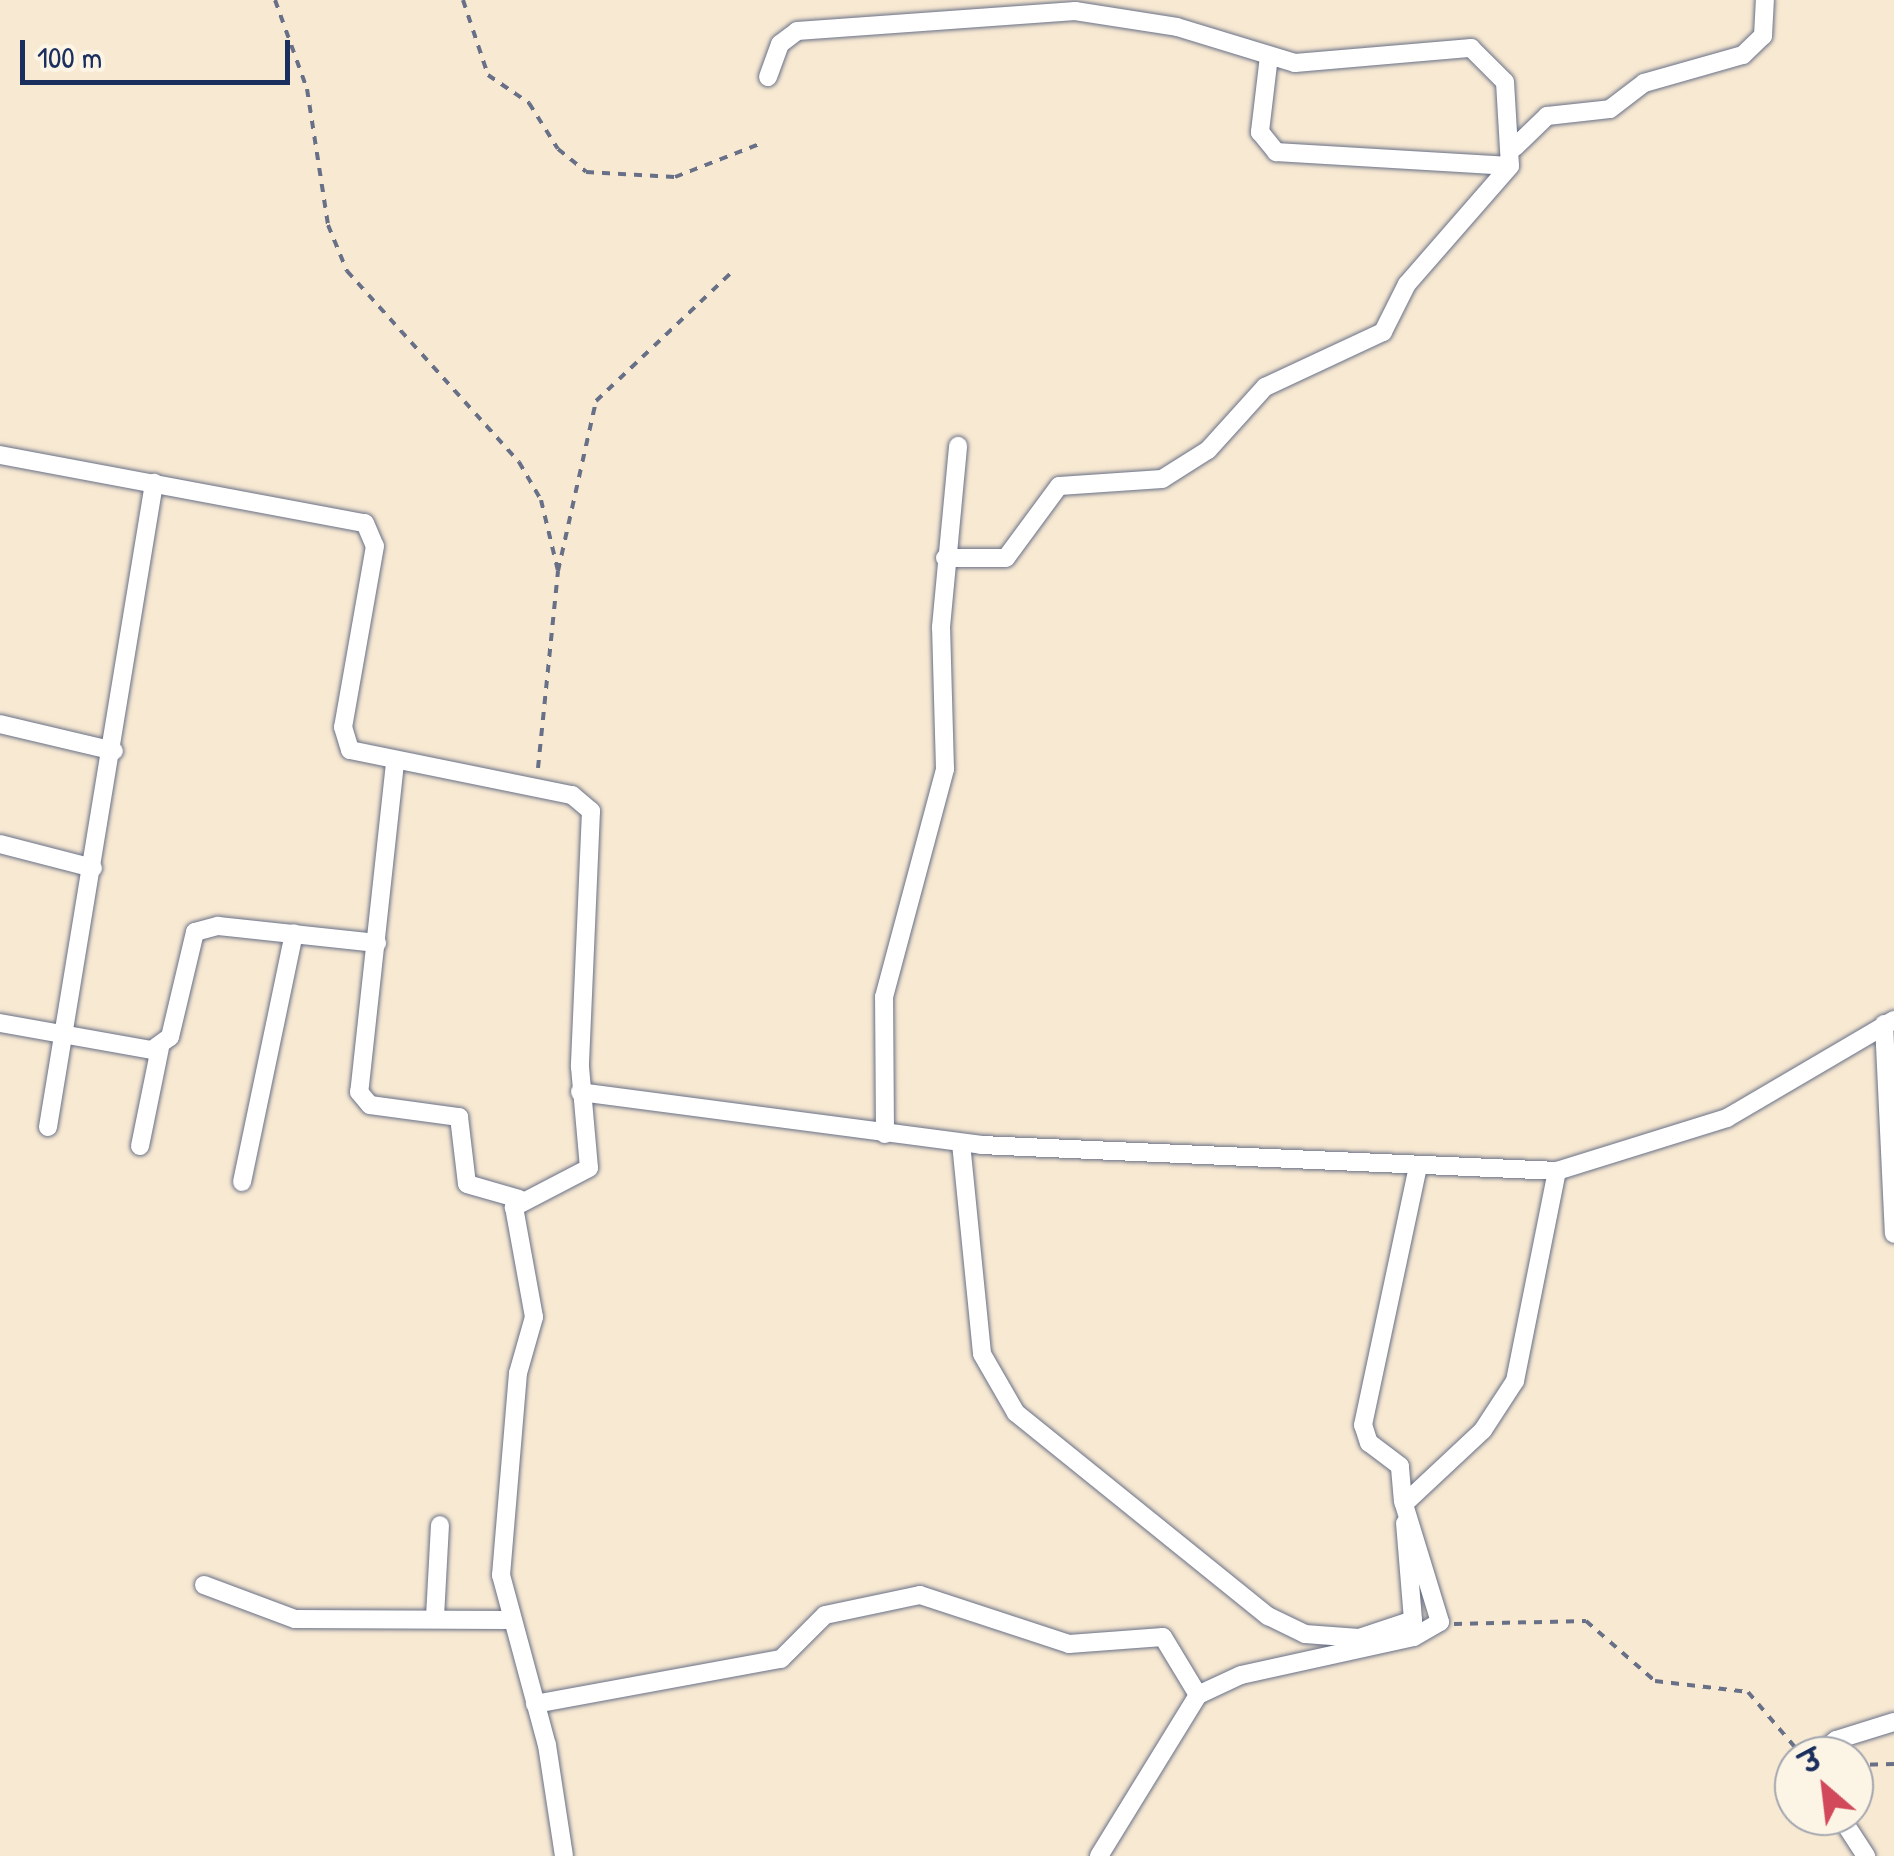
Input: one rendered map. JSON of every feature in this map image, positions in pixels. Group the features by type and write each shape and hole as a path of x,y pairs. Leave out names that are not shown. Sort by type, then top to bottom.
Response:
{"street":[{"path":"945,558 1006,558 1059,486 1162,478 1208,450 1265,386 1370,341 1407,284 1547,116 1610,110 1644,84 1744,55 1762,36 1765,0"},
{"path":"768,77 780,44 797,32 1075,11 1177,27 1268,56 1313,62 1471,48 1505,82 1513,156"},
{"path":"1268,56 1260,132 1276,152 1513,156"},
{"path":"885,1134 884,997 946,769 945,558 958,446"},
{"path":"0,455 366,524 374,546 343,726 350,750 395,763 572,794 594,821 580,1092 589,1168 573,1183 520,1199 467,1184 459,1117 363,1100 395,763"},
{"path":"48,1127 114,752 154,483"},
{"path":"1,730 114,752"},
{"path":"0,844 93,868"},
{"path":"140,1146 160,1048 195,932 294,932 377,943"},
{"path":"242,1182 294,932"},
{"path":"580,1092 961,1143 1557,1171 1727,1118 1889,1022 1894,1234"},
{"path":"0,1023 160,1048"},
{"path":"961,1143 982,1354 1016,1413 1268,1616 1304,1634 1359,1638 1413,1620 1402,1472 1369,1444 1364,1425 1418,1167"},
{"path":"1098,1856 1198,1694 1241,1675 1414,1637 1440,1622 1404,1517 1414,1489 1483,1430 1515,1381 1557,1171"},
{"path":"520,1199 514,1217 534,1317 513,1426 501,1574 508,1620 535,1704 564,1856"},
{"path":"434,1617 440,1525"},
{"path":"204,1585 295,1619 508,1620"},
{"path":"535,1704 781,1659 825,1616 920,1595 1069,1644 1163,1637 1198,1694"},
{"path":"1849,1736 1894,1722"}],"path":[{"path":"275,0 307,89 328,224 347,271 520,462 541,500 558,570"},
{"path":"463,0 488,74 529,103 558,149 586,172 675,177 762,144"},
{"path":"536,788 558,570 596,401 732,271"},
{"path":"1440,1622 1586,1621 1655,1682 1748,1692 1785,1736"}]}
